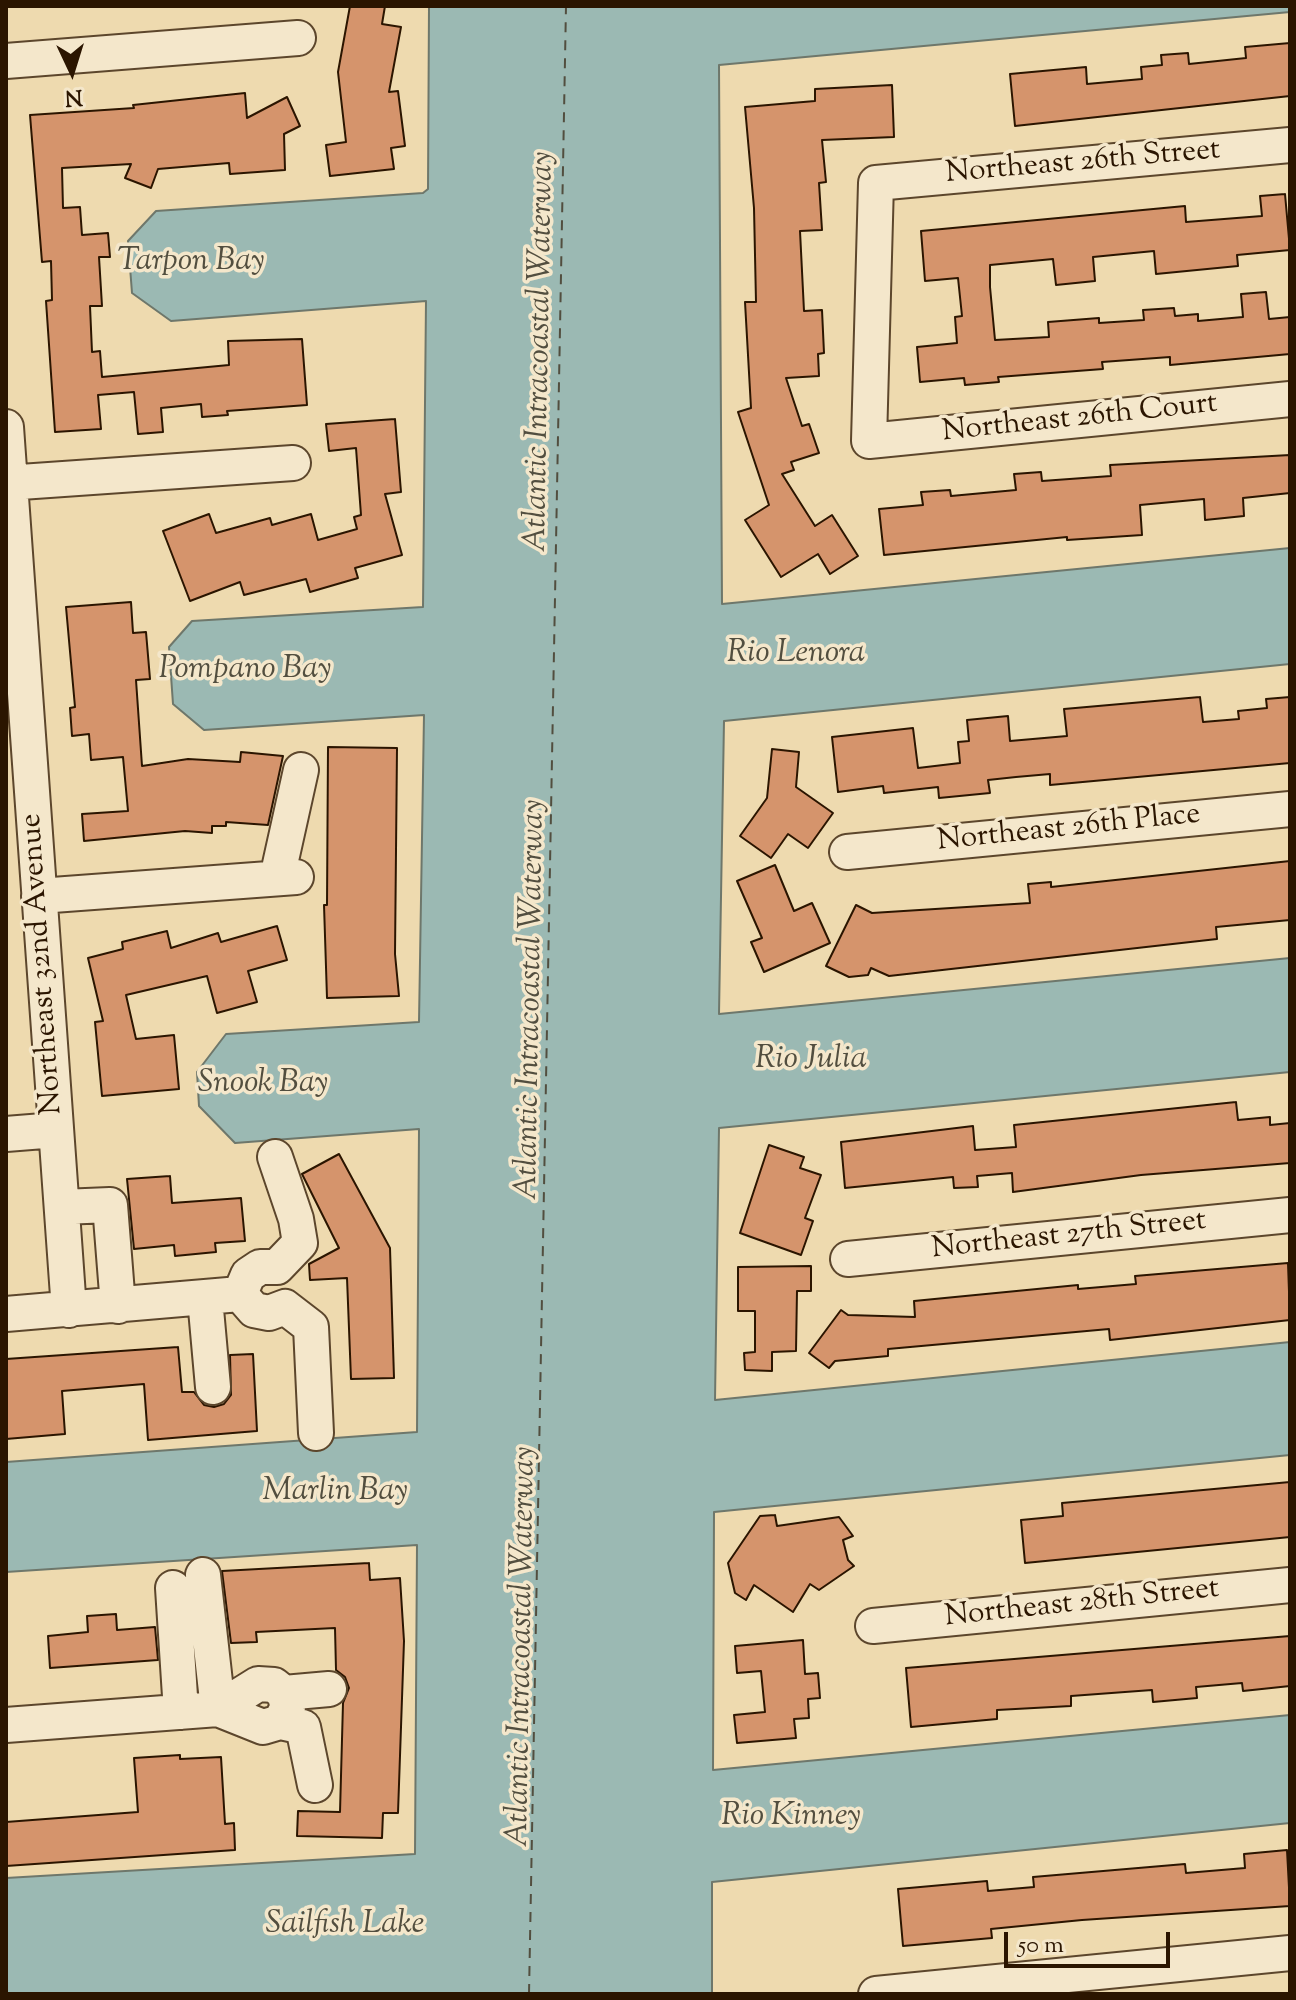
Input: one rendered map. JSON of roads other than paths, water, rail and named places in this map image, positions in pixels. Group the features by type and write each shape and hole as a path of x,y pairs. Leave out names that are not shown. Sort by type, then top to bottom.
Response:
{"street":[{"path":"6,61 298,38"},
{"name":"Northeast 26th Street","path":"869,441 876,183 1290,145"},
{"name":"Northeast 26th Court","path":"869,441 1290,399"},
{"name":"Northeast 32nd Avenue","path":"6,427 69,1310"},
{"path":"8,483 293,463"},
{"path":"39,896 286,878 301,770"},
{"name":"Northeast 26th Place","path":"847,852 1290,809"},
{"path":"6,1134 56,1130"},
{"path":"275,1157 296,1219 300,1243 277,1267"},
{"path":"62,1207 110,1205 118,1306"},
{"name":"Northeast 27th Street","path":"848,1259 1290,1215"},
{"path":"260,1267 277,1267 291,1280 292,1294 285,1307 269,1313 254,1310 240,1294 248,1275 260,1267"},
{"path":"6,1314 240,1294"},
{"path":"205,1298 213,1387"},
{"path":"285,1307 311,1327 316,1433"},
{"path":"181,1712 188,1581 218,1709"},
{"name":"Northeast 28th Street","path":"873,1626 1290,1585"},
{"path":"6,1725 218,1709 263,1727 282,1707 329,1689"},
{"path":"282,1707 303,1727 315,1785"},
{"path":"876,1994 1290,1953"}],"water":[{"path":"429,6 1290,6 1290,12 719,65 722,604 1290,548 1290,664 724,721 719,1014 1290,958 1290,1072 719,1128 715,1400 1290,1342 1290,1455 714,1512 713,1770 1290,1715 1290,1823 712,1882 712,1994 6,1994 6,1878 415,1854 417,1545 6,1572 6,1462 417,1432 419,1129 235,1143 199,1106 197,1072 226,1034 419,1022 424,715 204,730 173,704 169,647 192,621 423,607 426,301 171,321 132,293 128,241 156,211 423,193 428,189"}],"water label":[{"name":"Tarpon Bay","path":"191,264"},
{"name":"Atlantic Intracoastal Waterway","path":"542,352"},
{"name":"Rio Lenora","path":"796,656"},
{"name":"Pompano Bay","path":"245,672"},
{"name":"Atlantic Intracoastal Waterway","path":"533,1000"},
{"name":"Rio Julia","path":"811,1062"},
{"name":"Snook Bay","path":"263,1086"},
{"name":"Marlin Bay","path":"335,1494"},
{"name":"Atlantic Intracoastal Waterway","path":"524,1647"},
{"name":"Rio Kinney","path":"791,1819"},
{"name":"Sailfish Lake","path":"345,1927"}]}
